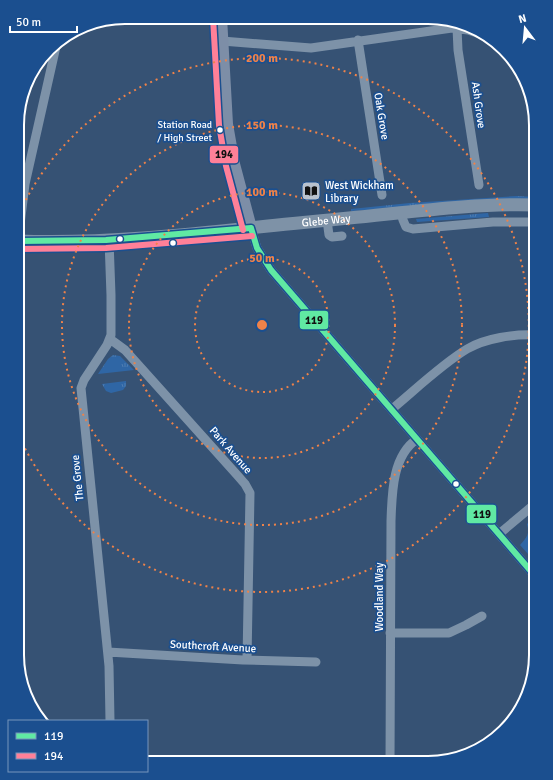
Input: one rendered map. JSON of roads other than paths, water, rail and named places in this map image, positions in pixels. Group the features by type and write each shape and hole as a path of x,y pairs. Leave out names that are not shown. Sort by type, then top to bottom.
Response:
{"highway":[{"name":"Glebe Way","path":"24,241 71,242 109,240 401,213 500,205 529,205"}],"main road":[{"path":"221,24 225,104 230,139 234,164 251,228"}],"street":[{"path":"222,42 304,48 457,28"},
{"name":"Ash Grove","path":"457,28 458,50 479,185"},
{"name":"Oak Grove","path":"358,40 382,195"},
{"path":"24,192 55,52"},
{"path":"500,205 501,221"},
{"path":"401,213 406,227 413,229 478,222 529,222"},
{"path":"327,220 329,235 332,237 342,236"},
{"path":"251,228 257,248 271,270 529,569"},
{"name":"The Grove","path":"109,240 111,312 110,339 80,388 108,652 110,720"},
{"path":"392,409 467,349 506,337 529,335"},
{"name":"Park Avenue","path":"110,339 126,350 248,488 250,497 247,660"},
{"name":"Woodland Way","path":"390,756 392,492 396,472 402,456 407,447 417,439"},
{"path":"499,534 529,509"},
{"path":"390,633 449,633 482,616"},
{"name":"Southcroft Avenue","path":"108,652 247,660 316,662"}],"place":[{"name":"Station Road / High Street","path":"220,130"},
{"name":"West Wickham Library","path":"311,191"}]}
